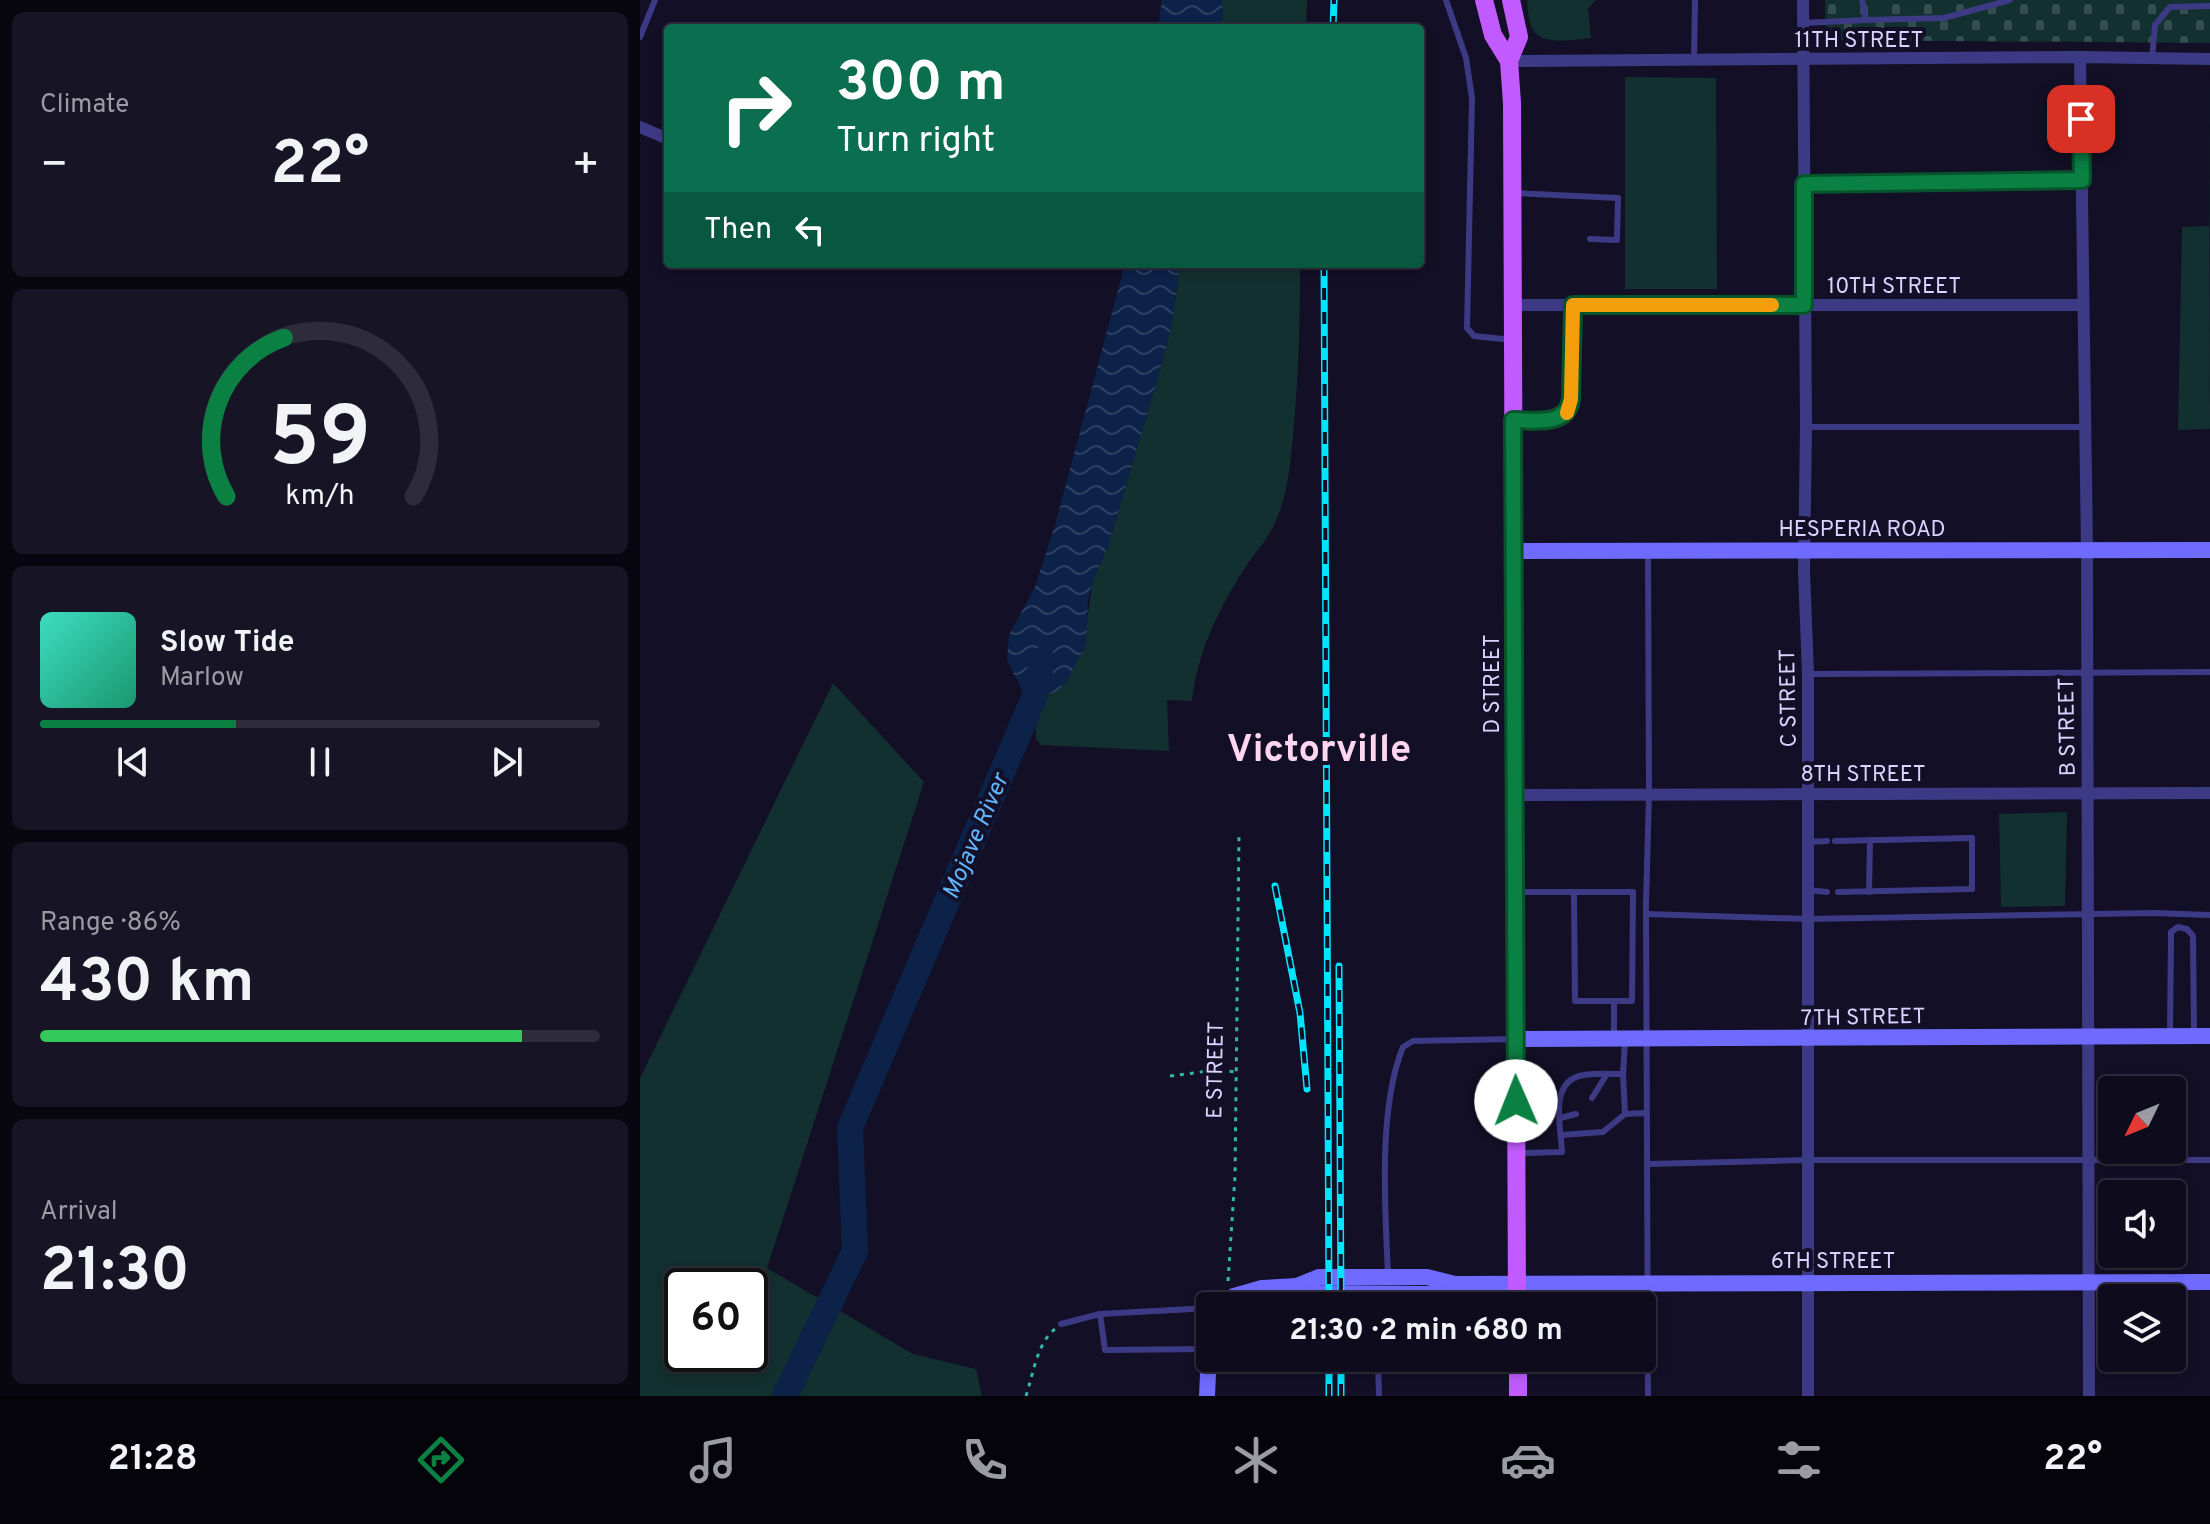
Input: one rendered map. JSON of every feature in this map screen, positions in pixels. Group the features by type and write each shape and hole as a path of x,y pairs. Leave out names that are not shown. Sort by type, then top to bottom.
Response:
{"main road":[{"name":"D STREET","path":"1484,0 1493,35 1509,61"},
{"name":"D STREET","path":"1511,0 1519,37 1509,61 1517,1292"},
{"name":"HESPERIA ROAD","path":"1514,551 2210,550"},
{"name":"7TH STREET","path":"1516,1039 1648,1041 2202,1036"},
{"name":"6TH STREET","path":"1246,1292 1297,1286 1319,1277 1427,1277 1455,1284 2210,1282"},
{"name":"6TH STREET","path":"1297,1286 1319,1293 1398,1298 1434,1294 1455,1284"},
{"path":"1207,1372 1207,1396"},
{"path":"1518,1372 1518,1396"}],"street":[{"name":"C STREET","path":"1803,0 1804,550 1808,674 1808,1396"},
{"name":"B STREET","path":"2080,57 2087,550 2089,1396"},
{"name":"11TH STREET","path":"1509,61 2210,59"},
{"path":"640,127 664,137"},
{"name":"10TH STREET","path":"1512,305 2083,305"},
{"name":"8TH STREET","path":"1515,795 2210,793"}],"lane":[{"path":"640,37 655,0"},
{"path":"1446,0 1466,58 1472,98 1467,328 1474,336 1512,340"},
{"path":"1694,60 1695,0"},
{"path":"1862,0 1866,20"},
{"path":"1803,23 1944,18 2010,0"},
{"path":"2152,60 2155,25 2170,7 2210,6"},
{"path":"1804,184 2082,180"},
{"path":"1512,193 1618,198 1617,240 1590,239"},
{"path":"1513,420 1558,419 1567,413 1571,399 1573,305"},
{"path":"1806,427 2085,427"},
{"path":"1648,550 1648,1396"},
{"path":"1808,674 2210,672"},
{"path":"1808,842 1972,838 1972,889 1838,892"},
{"path":"1869,892 1870,840"},
{"path":"1807,890 1827,892"},
{"path":"1515,892 1633,892 1632,1001 1575,1001 1574,894"},
{"path":"1646,914 1807,919 2210,915"},
{"path":"2170,1037 2171,932 2178,927 2187,929 2193,936 2202,1036"},
{"path":"1614,1001 1625,1114"},
{"path":"1388,1277 1385,1161 1389,1111 1403,1047 1413,1041 1516,1039"},
{"path":"1592,1098 1607,1074"},
{"path":"1516,1153 1562,1152 1559,1100 1562,1089 1571,1079 1583,1075 1623,1074"},
{"path":"1561,1135 1603,1132 1625,1114 1647,1113"},
{"path":"1560,1118 1576,1114"},
{"path":"1648,1164 1807,1160 2210,1160"},
{"path":"1061,1324 1100,1314 1196,1309"},
{"path":"1100,1314 1105,1350 1196,1349"},
{"path":"1378,1372 1379,1396"}],"path":[{"name":"E STREET","path":"1226,1292 1235,1176 1239,833"},
{"path":"1170,1076 1216,1070 1236,1072"},
{"path":"1026,1396 1041,1349 1049,1334 1061,1324"}],"green space":[{"path":"1222,0 1307,0 1306,24 1220,24 1223,18"},
{"path":"1527,0 1596,0 1588,9 1591,38 1557,41 1541,37 1531,26"},
{"path":"1825,0 2210,0 2210,43 1826,40"},
{"path":"2209,76 2210,429 2178,430 2182,227 2209,226"},
{"path":"1625,77 1716,78 1717,289 1625,289"},
{"path":"1179,268 1300,268 1296,404 1283,501 1271,531 1236,582 1211,630 1199,665 1192,701 1167,700 1169,751 1041,745 1036,739 1035,695 1054,693 1066,683 1075,664 1087,620 1093,580 1108,546 1172,323"},
{"path":"833,683 924,782 767,1268 664,1268 664,1372 768,1372 768,1269 913,1354 976,1369 982,1396 640,1396 640,1078"},
{"path":"2067,812 2065,906 2001,907 1999,814"}],"water":[{"path":"1162,0 1222,0 1223,18 1220,24 1159,24"},
{"path":"1124,268 1179,268 1172,323 1161,367 1108,546 1088,600 1086,645 1066,683 1054,693 1035,695 1023,691 1007,661 1009,635 1035,587 1055,525"}],"waterway":[{"name":"Mojave River","path":"785,1396 855,1251 850,1128 1035,695 1042,660"}],"railway":[{"path":"1333,24 1334,0"},
{"path":"1324,268 1329,1292"},
{"path":"1275,886 1300,1013 1307,1089"},
{"path":"1339,966 1341,1292"},
{"path":"1329,1372 1329,1396"},
{"path":"1341,1372 1341,1396"}],"slow traffic":[{"path":"1567,413 1571,399 1573,305 1772,305"}],"district":[{"name":"Victorville","path":"1319,748"}],"route":[{"path":"1516,1101 1513,420 1558,419 1567,413 1571,399 1573,305 1804,305 1804,184 2082,180 2081,119"}]}
